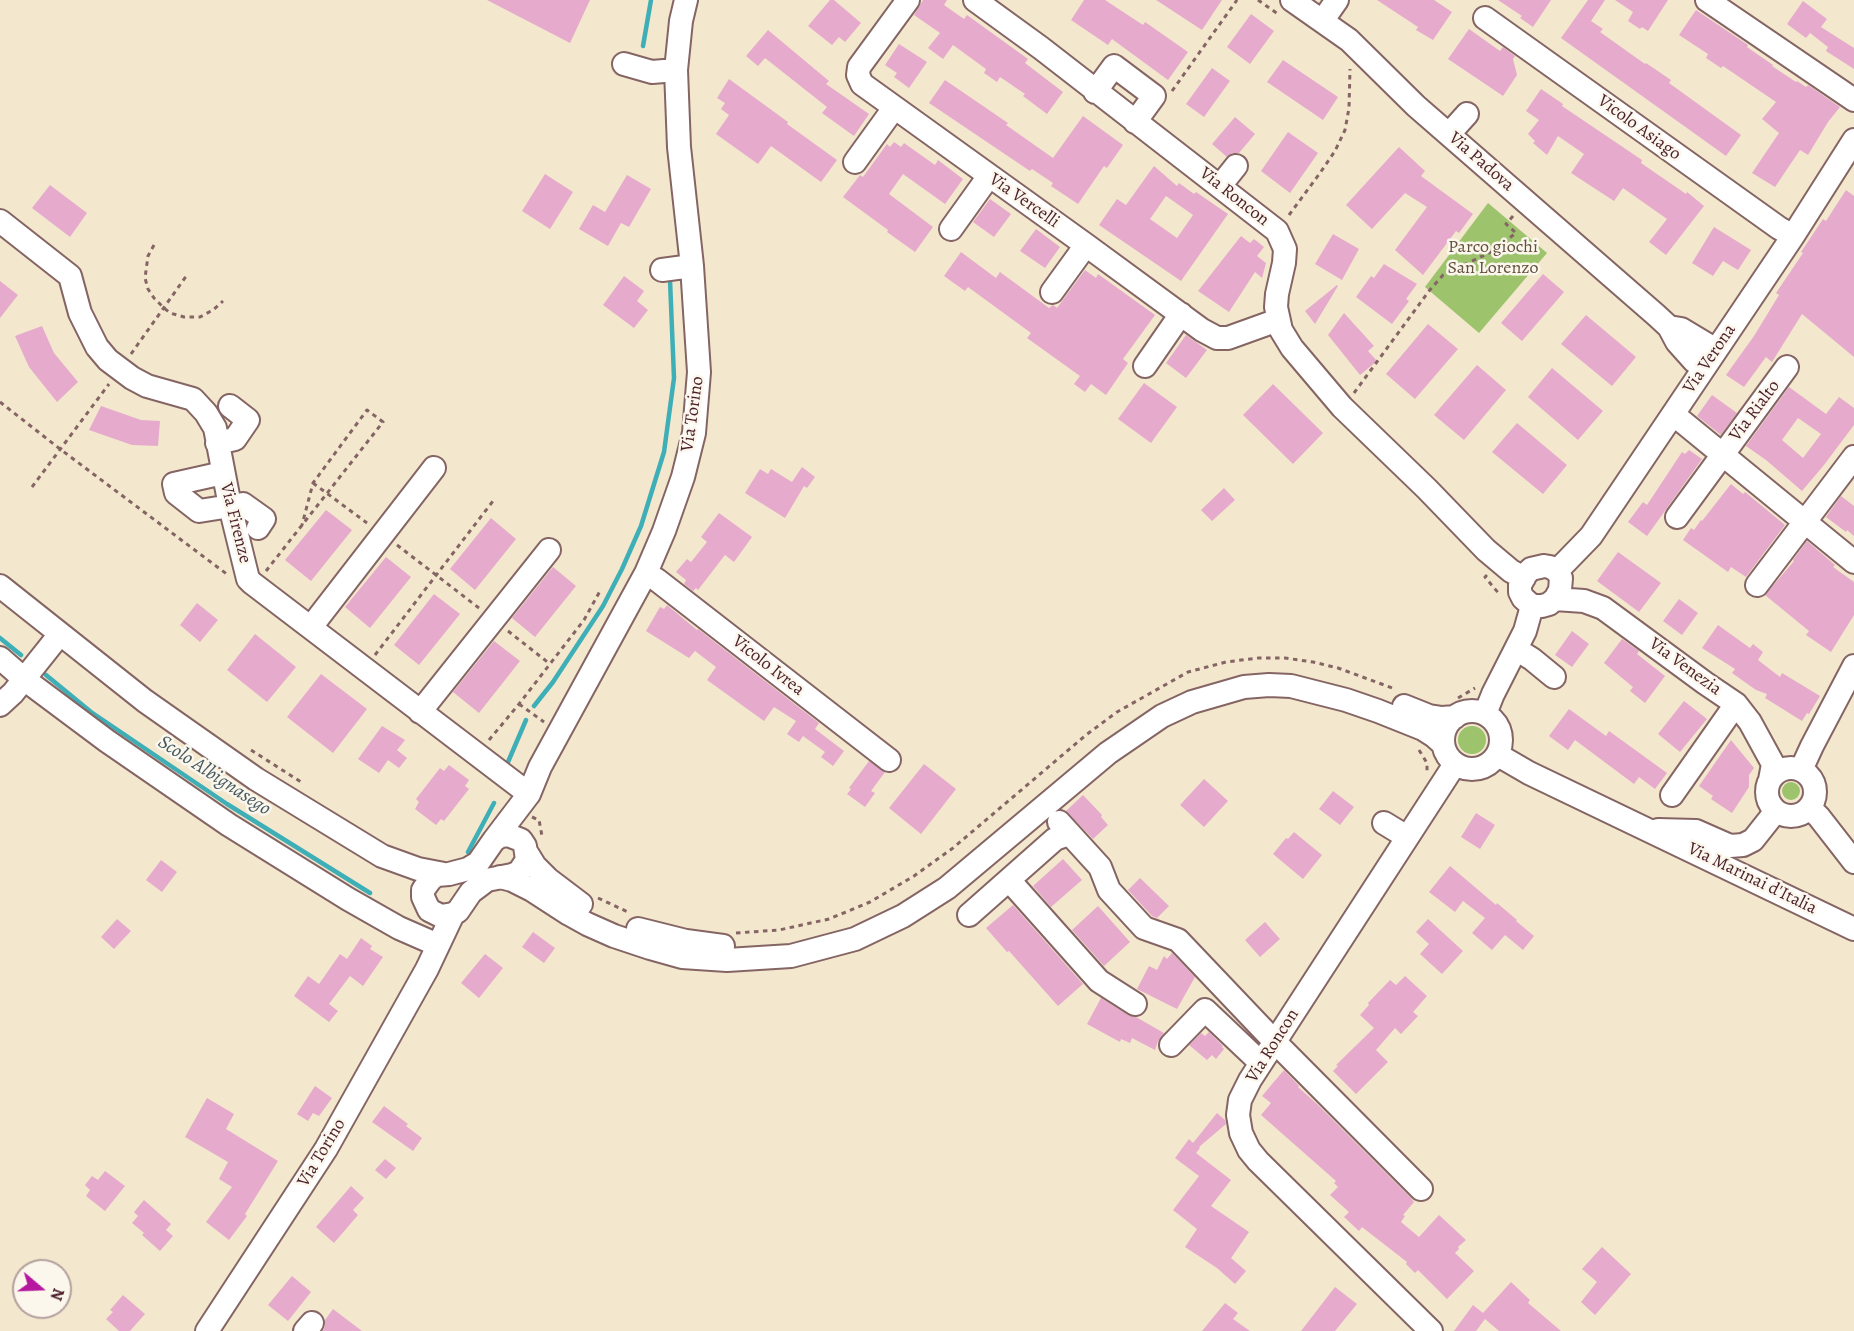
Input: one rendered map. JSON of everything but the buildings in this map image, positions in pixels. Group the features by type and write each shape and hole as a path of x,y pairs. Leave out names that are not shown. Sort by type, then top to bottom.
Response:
{"street":[{"name":"Via Torino","path":"444,874 458,872 478,863 529,794 540,767 646,573 683,477 694,432 699,372 692,266 679,147 676,70 681,21 686,0"},
{"name":"Via Vercelli","path":"908,0 859,67 858,75 862,84 1202,330 1217,338 1236,336 1278,320"},
{"name":"Via Roncon","path":"975,0 1270,225 1280,236 1285,249 1276,307 1281,330 1292,348 1342,407 1486,550 1511,571 1524,578"},
{"name":"Via Padova","path":"1292,0 1349,40 1395,86 1449,134 1669,327 1681,328 1710,359"},
{"path":"1323,20 1337,0"},
{"path":"1707,0 1854,100"},
{"name":"Vicolo Asiago","path":"1485,18 1793,236"},
{"path":"624,64 652,72 676,70"},
{"path":"1095,92 1114,66 1154,96 1135,122"},
{"path":"855,162 894,108"},
{"path":"1449,134 1467,114"},
{"name":"Via Verona","path":"1557,571 1591,536 1852,146"},
{"path":"1220,186 1236,166"},
{"path":"951,229 989,176"},
{"name":"Via Firenze","path":"0,221 70,276 80,314 97,347 108,360 147,386 193,399 206,414 215,428 230,506 248,579 529,794"},
{"path":"1052,292 1086,244"},
{"path":"662,270 692,266"},
{"path":"1145,366 1181,314"},
{"name":"Via Rialto","path":"1677,517 1787,368"},
{"path":"217,443 235,439 248,420 230,406"},
{"name":"Via Rialto","path":"1673,414 1854,562"},
{"path":"1757,585 1854,457"},
{"path":"311,627 434,468"},
{"path":"223,473 174,484 176,493 199,511 243,504 264,519 258,528"},
{"path":"420,712 549,550"},
{"path":"1550,567 1557,571 1561,584 1555,599 1542,606 1533,606 1523,598 1520,585 1531,569 1550,567"},
{"name":"Vicolo Ivrea","path":"646,573 889,760"},
{"path":"0,586 145,701 256,779 382,856 418,869 444,874"},
{"name":"Via Venezia","path":"1555,599 1584,601 1603,608 1736,704 1750,722 1773,764 1767,794 1776,812"},
{"path":"1485,714 1526,631 1533,606"},
{"path":"0,705 60,634"},
{"path":"1516,649 1554,677"},
{"path":"0,658 107,741 229,825 348,899 399,928 431,942"},
{"path":"1854,666 1812,746 1811,769 1808,774 1815,788 1820,817 1854,862"},
{"path":"494,840 508,835 532,846 535,866 577,902 644,932 686,941 729,946 789,941 849,924 896,903 938,876 1100,741 1155,703 1187,688 1242,672 1293,671 1351,686 1430,716 1442,718 1455,708 1477,711 1485,714 1497,724 1500,731 1501,748 1493,761 1482,768 1468,769 1449,759 1443,744 1423,729 1346,700 1291,686 1244,687 1192,702 1162,716 1108,753 947,888 903,916 855,939 791,956 726,960 682,957 614,936 587,924 532,890 500,877"},
{"path":"1672,795 1736,704"},
{"path":"1443,744 1445,729 1455,708"},
{"name":"Via Marinai d'Italia","path":"1498,755 1854,928"},
{"name":"Via Roncon","path":"1431,1331 1275,1179 1249,1150 1241,1133 1238,1114 1240,1100 1250,1080 1455,764"},
{"path":"1770,780 1774,774 1787,768 1811,769"},
{"name":"Via Torino","path":"207,1331 326,1149 427,969 453,914 481,884 487,880 519,872 527,860 532,846 529,794"},
{"path":"1776,812 1796,816 1818,804"},
{"name":"Via Marinai d'Italia","path":"1649,830 1696,831 1731,846 1743,845 1753,840 1776,812"},
{"path":"1384,823 1407,837"},
{"path":"969,915 1055,839 1064,828 1100,867 1109,890 1144,928 1178,940 1275,1042 1421,1189"},
{"path":"382,856 435,914 441,916 453,914"},
{"path":"426,904 423,890 431,879 444,874"},
{"path":"1009,880 1099,981 1135,1004"},
{"name":"Via Torino","path":"426,904 432,926 427,969"},
{"path":"1172,1045 1205,1010 1261,1063"}],"path":[{"path":"1169,96 1237,0"},
{"path":"1282,224 1335,151 1345,130 1349,108 1350,64"},
{"path":"1350,399 1443,275 1491,252 1516,233 1506,224 1510,221"},
{"path":"154,245 148,256 145,278 153,298 170,313 184,317 200,317 223,301"},
{"path":"0,402 229,576"},
{"path":"265,573 383,422 367,410 313,483 302,525"},
{"path":"313,483 383,534 550,664"},
{"path":"365,669 493,501"},
{"path":"1485,577 1503,597"},
{"path":"476,755 584,620 600,591"},
{"path":"731,934 779,930 829,919 870,902 914,876 953,848 1086,735 1117,712 1188,672 1226,662 1258,658 1285,658 1338,668 1399,690"},
{"path":"1455,708 1476,687"},
{"path":"519,704 559,732"},
{"path":"1413,744 1422,753 1427,763 1427,776"},
{"path":"248,748 304,784"},
{"path":"1811,769 1818,804"},
{"path":"532,846 539,820"},
{"path":"590,893 607,903 639,916"}],"green space":[{"name":"Parco giochi San Lorenzo","path":"1488,203 1547,253 1479,333 1425,287"},
{"path":"1472,726 1482,730 1486,740 1482,750 1472,754 1462,750 1458,740 1462,730"},
{"path":"1791,782 1797,785 1800,791 1797,797 1791,800 1785,797 1782,791 1785,785"}],"waterway":[{"name":"Scolo Albignasego","path":"643,46 651,0"},
{"name":"Scolo Albignasego","path":"534,706 553,682 603,606 641,526 664,452 674,378 670,280"},
{"name":"Scolo Albignasego","path":"0,638 21,655"},
{"name":"Scolo Albignasego","path":"46,675 91,712 227,804 370,893"},
{"name":"Scolo Albignasego","path":"508,762 526,720"},
{"name":"Scolo Albignasego","path":"468,852 494,803"}]}
